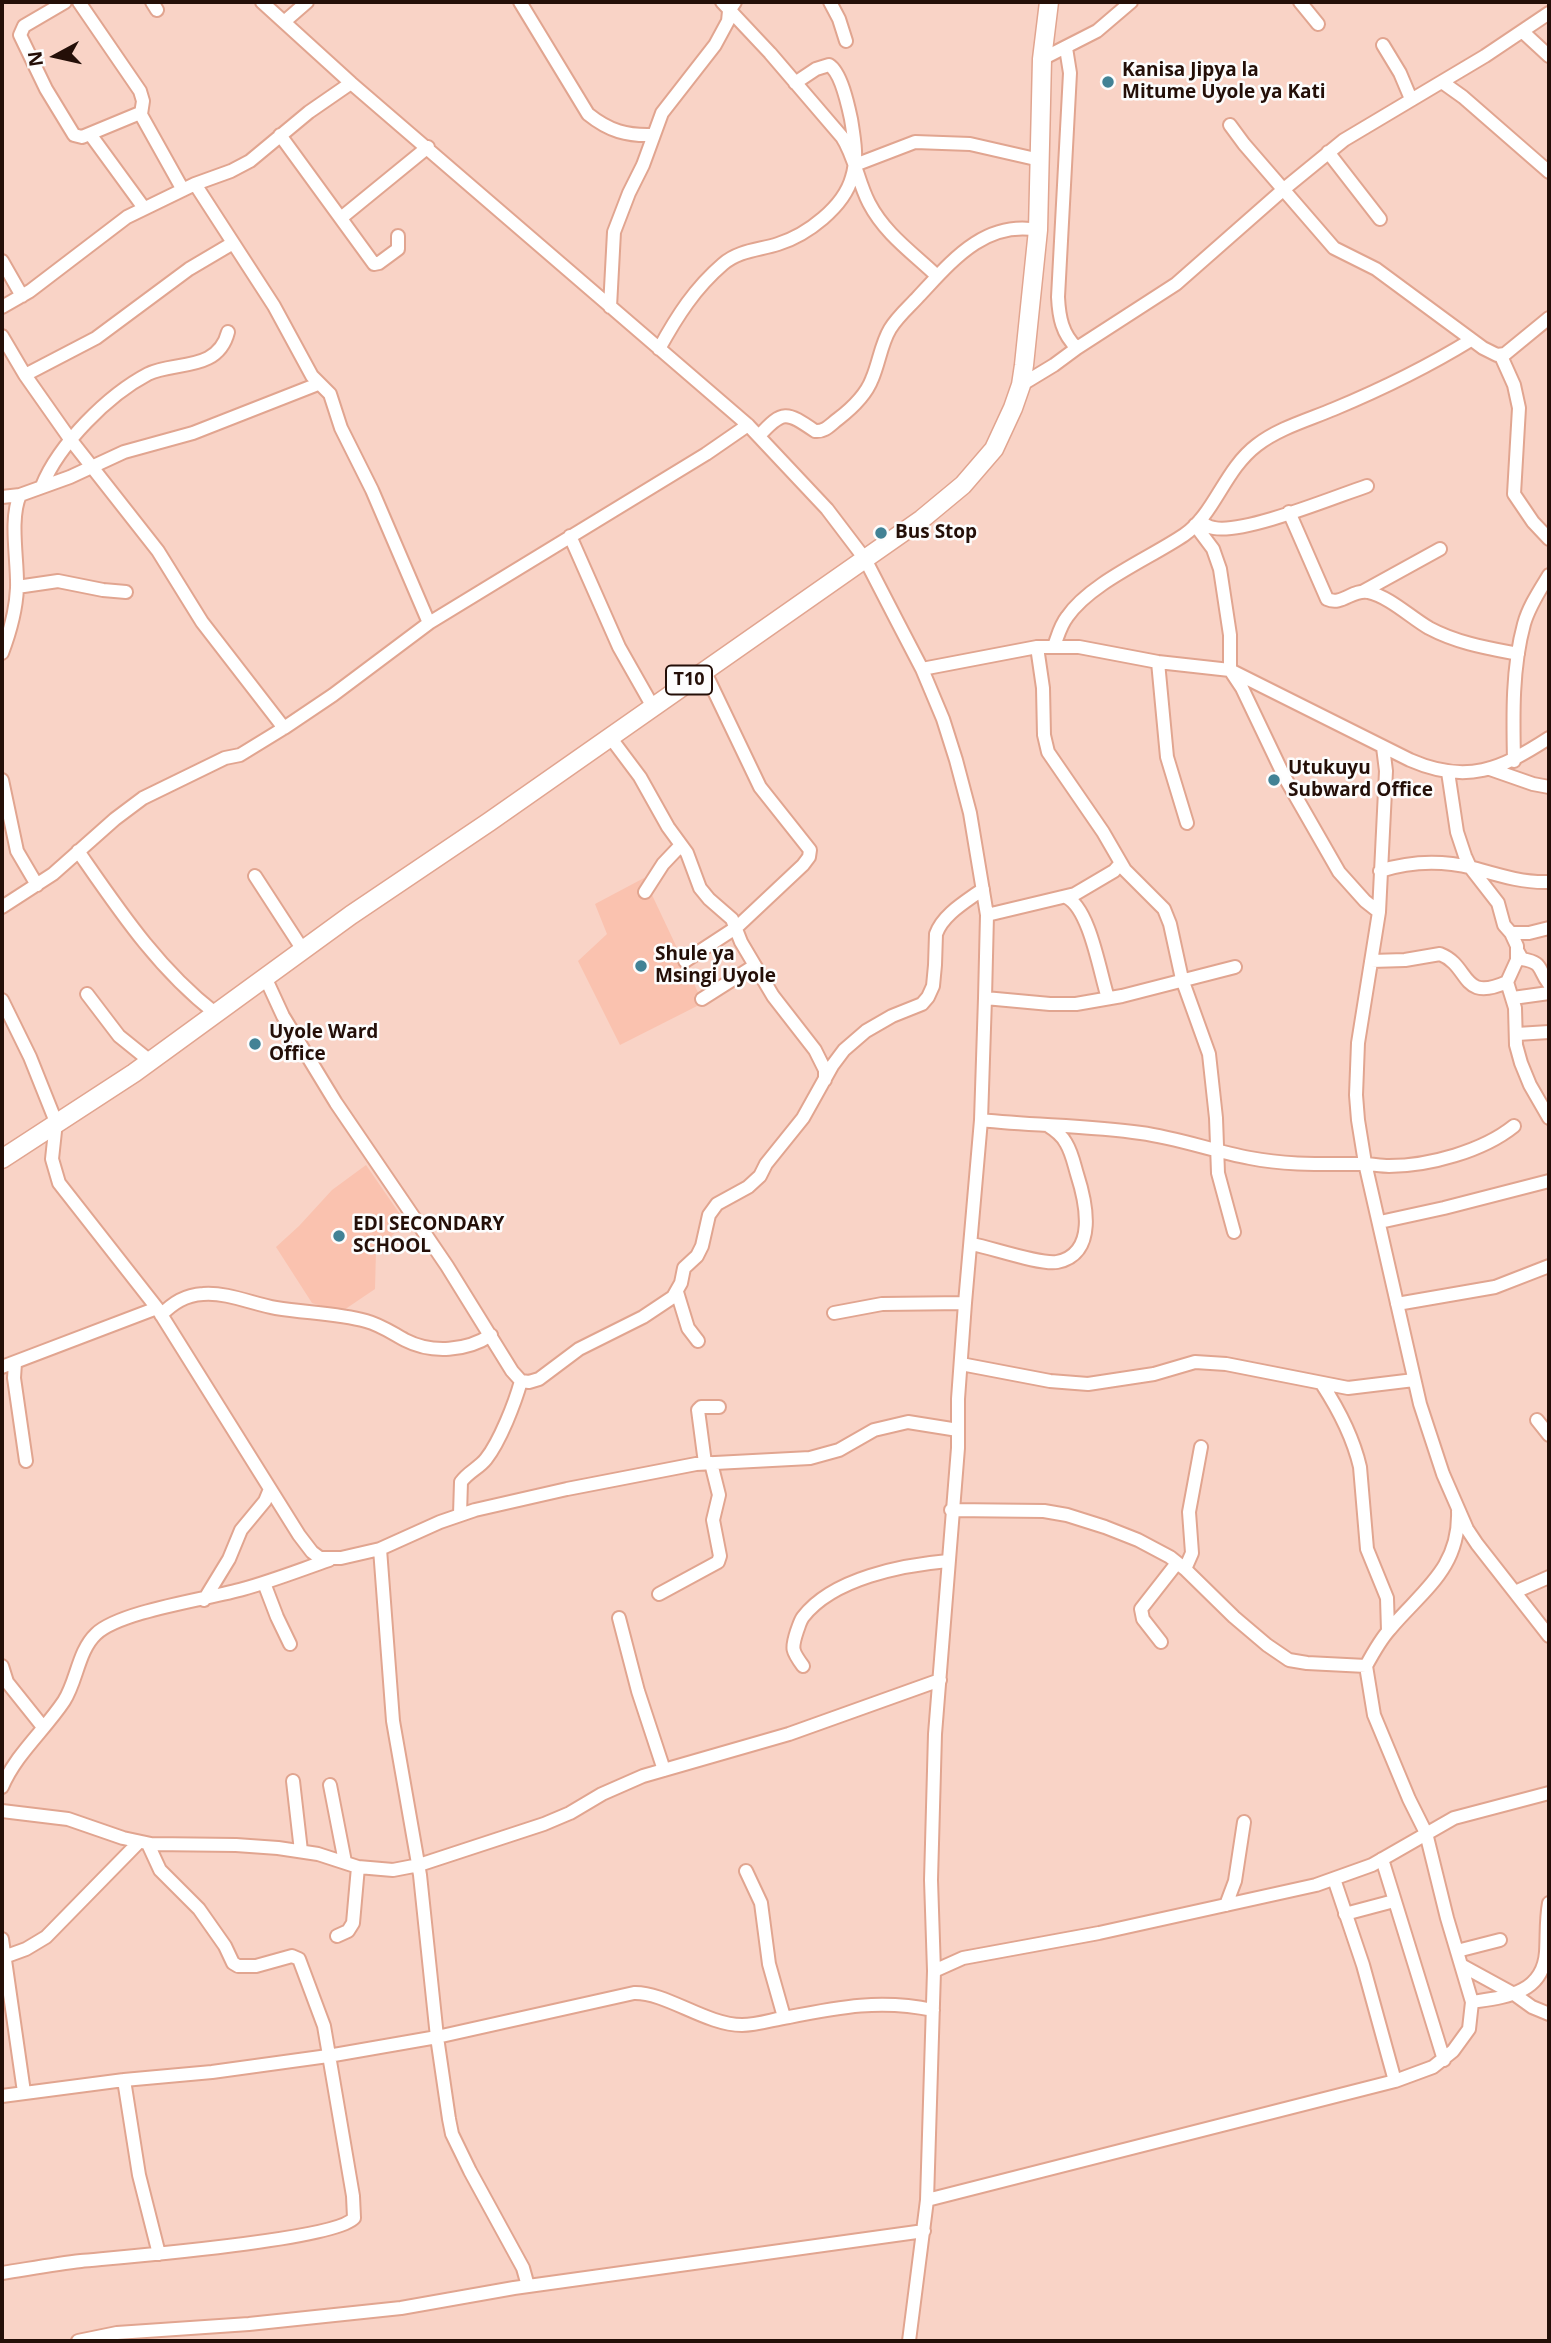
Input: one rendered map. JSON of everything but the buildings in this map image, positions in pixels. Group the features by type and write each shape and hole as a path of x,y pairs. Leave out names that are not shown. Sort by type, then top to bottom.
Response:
{"highway":[{"name":"T10","path":"2,1159 150,1061 303,950 922,519 978,470 994,449 1021,385 1038,230 1042,59 1049,2"}],"street":[{"path":"65,2 24,26 20,36 74,135 78,138 131,115 141,114"},
{"path":"79,2 141,91 141,114 189,187 233,243 274,306 305,366 318,384 330,394 341,428 372,490 429,623"},
{"path":"262,2 351,83 748,425 827,509 865,559 922,669 943,719 970,813 987,915 981,1120 965,1303 935,1734 931,1880 934,1971 927,2200 909,2341"},
{"path":"284,22 307,2"},
{"path":"520,2 588,114 602,124 625,134 653,135"},
{"path":"830,2 846,40"},
{"path":"1042,59 1097,31 1131,2"},
{"path":"1300,2 1318,24"},
{"path":"610,307 615,228 666,107 715,45 728,21 729,5"},
{"path":"729,5 842,137 850,149 869,203 888,231 937,276"},
{"path":"1021,385 1176,284 1328,152 1366,125 1442,82 1549,13"},
{"path":"1523,32 1549,56"},
{"path":"1383,45 1400,73 1411,99"},
{"path":"1066,48 1070,74 1058,297 1061,324 1077,348"},
{"path":"659,349 682,308 702,282 731,258 787,241 806,230 840,199 849,186 855,165 855,145 849,108 832,66 825,65 816,69 795,83"},
{"path":"1442,82 1549,172"},
{"path":"2,307 22,296 86,250 127,217 189,187 240,167 351,83"},
{"path":"1230,125 1334,248 1376,269 1471,340 1501,356 1514,385 1519,408 1514,494 1533,522 1549,539"},
{"path":"90,134 144,208"},
{"path":"280,135 374,265 398,249 398,236"},
{"path":"855,165 910,143 920,142 971,144 1040,160"},
{"path":"341,218 428,147"},
{"path":"1328,152 1381,219"},
{"path":"759,436 776,418 784,415 795,417 815,431 820,431 843,415 870,385 885,339 897,318 937,276 966,249 996,232 1018,227 1038,230"},
{"path":"25,375 96,338 189,269 233,243"},
{"path":"2,261 22,296"},
{"path":"1501,356 1515,348 1549,318"},
{"path":"42,486 51,465 70,439 120,392 150,373 178,368 213,355 225,343 228,332"},
{"path":"2,336 25,375 70,439 158,551 202,622 284,728"},
{"path":"1054,646 1068,614 1114,577 1184,535 1198,523 1236,465 1268,437 1404,379 1471,340"},
{"path":"2,497 20,495 124,452 193,433 318,384"},
{"path":"2,907 37,886 143,798 225,758 240,755 284,728 429,623 706,454 748,425"},
{"path":"1198,523 1221,529 1258,522 1367,486"},
{"path":"2,653 11,627 17,587 16,512 20,495"},
{"path":"1289,512 1327,599 1338,601 1362,592 1440,549"},
{"path":"1198,523 1213,549 1220,569 1230,635 1230,670 1242,688 1278,765 1339,872 1365,901 1379,912"},
{"path":"570,536 619,647 653,707"},
{"path":"1514,761 1518,654 1525,622 1549,575"},
{"path":"17,587 58,581 92,589 126,592"},
{"path":"1362,592 1382,598 1453,639 1518,654"},
{"path":"922,669 1054,646 1098,650 1158,663 1230,670 1383,747 1424,766 1448,772 1489,769 1514,761 1549,738"},
{"path":"1037,647 1043,688 1044,735 1048,752 1130,876 1164,909 1182,979 1209,1054 1219,1184 1234,1232"},
{"path":"1158,663 1167,757 1187,822"},
{"path":"685,961 737,927 803,865 810,850 760,787 704,670"},
{"path":"610,737 640,777 681,845 701,888 709,899 732,919 754,966 786,1015 815,1050 825,1070 825,1080"},
{"path":"1383,747 1386,771 1379,912 1358,1043 1356,1072 1358,1120 1365,1163 1414,1380 1443,1474 1467,1529 1488,1561 1549,1636"},
{"path":"1489,769 1533,785 1549,787"},
{"path":"1448,772 1459,841 1471,867 1498,903 1504,925 1511,933 1523,960 1534,961 1549,984"},
{"path":"2,780 17,851 37,886"},
{"path":"645,892 663,863 681,845"},
{"path":"78,851 154,955 175,978 215,1013"},
{"path":"1380,871 1422,862 1471,867 1522,880 1549,882"},
{"path":"987,915 1066,897 1114,871 1121,863"},
{"path":"255,876 303,950"},
{"path":"265,977 283,1016 336,1103 396,1188 505,1360 521,1381 529,1382 563,1363 579,1349 668,1302 677,1292 684,1268 697,1256 702,1246 709,1215 717,1204 748,1187 760,1176 766,1164 803,1118 838,1058 866,1031 892,1016 922,1004 928,998 933,986 936,934 939,926 983,888"},
{"path":"1066,897 1076,903 1083,917 1108,998"},
{"path":"1511,933 1529,933 1549,928"},
{"path":"1518,952 1507,982 1508,992 1513,998 1516,1045 1525,1076 1549,1118"},
{"path":"1371,961 1405,960 1440,954 1455,963 1475,987 1489,988 1507,982"},
{"path":"702,999 754,966"},
{"path":"985,998 1063,1004 1108,998 1235,967"},
{"path":"1513,998 1549,993"},
{"path":"87,995 119,1036 150,1061"},
{"path":"2,1000 57,1122 52,1159 59,1183 159,1311 226,1422 312,1552 328,1560"},
{"path":"1517,1034 1549,1032"},
{"path":"981,1120 1144,1133 1269,1161 1389,1166 1459,1154 1481,1147 1514,1126"},
{"path":"972,1244 1047,1263 1068,1259 1080,1247 1087,1223 1084,1196 1066,1143 1047,1125"},
{"path":"1380,1222 1549,1181"},
{"path":"1397,1304 1494,1287 1549,1266"},
{"path":"677,1292 688,1328 698,1341"},
{"path":"2,1367 159,1311 181,1299 204,1294 367,1321 407,1341 432,1348 469,1346 491,1335"},
{"path":"834,1313 882,1304 965,1303"},
{"path":"961,1364 1050,1381 1087,1384 1154,1374 1195,1362 1210,1362 1348,1388 1414,1380"},
{"path":"15,1363 14,1378 26,1461"},
{"path":"460,1514 461,1482 491,1452 514,1403 521,1381"},
{"path":"1322,1384 1343,1421 1357,1454 1367,1549 1387,1598 1388,1631"},
{"path":"659,1594 718,1562 720,1556 713,1515 719,1495 708,1463 698,1410 701,1407 719,1407"},
{"path":"1538,1420 1549,1435"},
{"path":"2,1787 15,1762 64,1701 89,1642 97,1633 124,1619 264,1583 328,1560 380,1549 460,1514 518,1499 663,1469 708,1463 810,1458 839,1450 874,1430 908,1422 958,1430"},
{"path":"1161,1642 1143,1619 1141,1609 1192,1553 1189,1512 1201,1447"},
{"path":"204,1600 229,1559 241,1530 270,1489"},
{"path":"951,1510 1025,1509 1067,1515 1138,1540 1181,1566 1234,1617 1289,1660 1307,1664 1366,1666"},
{"path":"927,2200 1395,2081 1433,2067 1444,2060 1462,2041 1469,2029 1472,2002 1426,1833 1377,1726 1366,1666 1388,1631 1439,1577 1457,1538 1458,1511"},
{"path":"380,1549 393,1721 419,1865 437,2037 452,2134 523,2267 528,2286"},
{"path":"803,1666 792,1647 801,1619 813,1606 840,1589 878,1574 897,1568 948,1561"},
{"path":"1515,1592 1549,1577"},
{"path":"264,1583 290,1644"},
{"path":"619,1618 638,1691 664,1770"},
{"path":"2,1667 7,1682 43,1727"},
{"path":"2,1811 68,1819 143,1843 236,1845 301,1851 358,1867 393,1870 419,1865 544,1824 622,1784 789,1734 940,1680"},
{"path":"293,1782 301,1851"},
{"path":"330,1785 345,1862"},
{"path":"934,1971 963,1958 1077,1938 1334,1879 1382,1859 1444,1823 1549,1793"},
{"path":"1226,1905 1236,1881 1244,1822"},
{"path":"4,1957 26,1949 46,1937 143,1843"},
{"path":"2,2273 78,2261 159,2254 303,2235 350,2223 355,2212 324,2026 299,1959 292,1956 256,1966 238,1966 233,1963 225,1946 199,1909 160,1870 143,1843"},
{"path":"1382,1859 1444,2060"},
{"path":"337,1936 348,1931 354,1923 358,1867"},
{"path":"746,1871 761,1903 769,1964 784,2017"},
{"path":"1334,1879 1363,1965 1395,2081"},
{"path":"1345,1914 1394,1901"},
{"path":"1472,2002 1514,1994 1535,1981 1544,1966 1549,1903"},
{"path":"2,1939 23,2092"},
{"path":"1457,1951 1500,1940"},
{"path":"1461,1965 1532,2007 1549,2014"},
{"path":"2,2096 328,2056 437,2037 634,1993 649,1995 727,2024 742,2025 878,2003 933,2010"},
{"path":"124,2080 139,2175 159,2254"},
{"path":"78,2341 117,2333 248,2324 401,2308 528,2286 924,2231"}],"shaded area":[{"path":"644,878 703,1003 620,1045 578,961 607,934 595,904"},
{"name":"EDI SECONDARY SCHOOL","path":"366,1165 406,1223 376,1250 375,1289 341,1312 312,1303 276,1247 332,1190"}],"place":[{"name":"Kanisa Jipya la Mitume Uyole ya Kati","path":"1108,82"},
{"name":"Bus Stop","path":"881,533"},
{"name":"Utukuyu Subward Office","path":"1274,780"},
{"name":"Shule ya Msingi Uyole","path":"641,966"},
{"name":"Uyole Ward Office","path":"255,1044"},
{"name":"EDI SECONDARY SCHOOL","path":"339,1236"}]}
